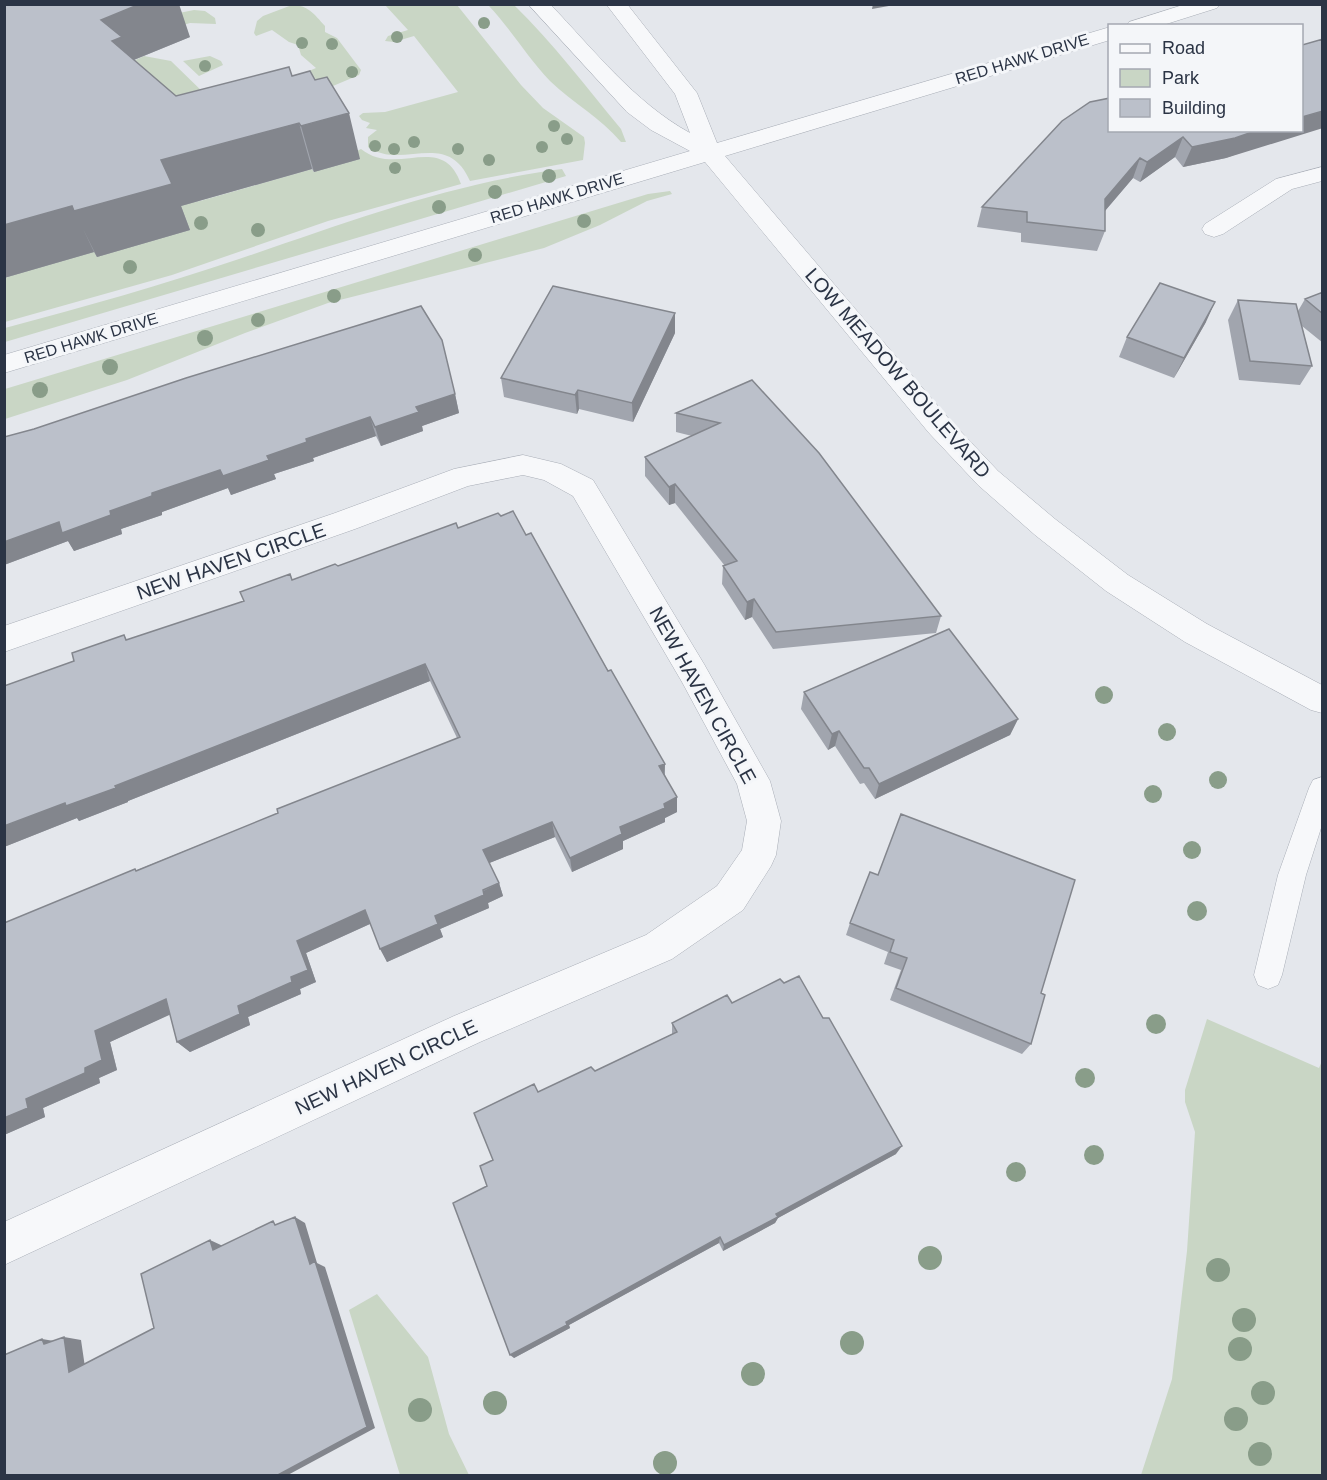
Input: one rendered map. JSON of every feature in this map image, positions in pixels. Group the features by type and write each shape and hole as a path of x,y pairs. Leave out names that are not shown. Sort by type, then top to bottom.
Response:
{"street":[{"name":"LOW MEADOW BOULEVARD","path":"537,4 635,107 659,125 709,152"},
{"name":"LOW MEADOW BOULEVARD","path":"616,4 686,93 709,152 939,426 988,478 1045,527 1117,583 1196,633 1323,700"},
{"path":"1143,24 1210,4"},
{"name":"RED HAWK DRIVE","path":"4,364 1108,34"},
{"path":"1214,229 1284,184 1323,174"},
{"name":"NEW HAVEN CIRCLE","path":"4,639 345,521 464,476 523,465 551,471 583,488 693,673 753,781 764,821 759,855 730,898 659,947 467,1029 4,1244"}],"lane":[{"path":"1268,975 1276,950 1292,875 1323,788"}],"green space":[{"path":"292,5 310,11 325,26 325,32 337,38 361,70 359,75 333,86 322,86 292,78 316,68 301,55 298,45 289,42 272,30 256,36 254,33 257,21 263,16"},
{"path":"385,5 457,5 521,85 543,108 584,137 583,160 470,181 460,165 449,157 437,153 395,155 381,153 368,147 368,137 377,130 366,128 370,123 359,116 363,113 385,112 458,92 414,36 394,42 385,41 388,36 408,30"},
{"path":"488,5 514,5 582,81 621,129 626,142 621,142 605,125 550,81"},
{"path":"194,10 205,11 215,18 216,24 190,23 177,27 174,14"},
{"path":"144,56 171,61 208,97 157,114 125,65"},
{"path":"210,56 221,61 223,65 199,76 183,61"},
{"path":"361,149 375,157 389,159 431,157 442,160 453,168 461,184 328,221 172,275 5,322 5,278 177,203 200,201 312,169 314,172"},
{"path":"562,169 566,176 5,342 5,328 181,278 359,218 480,184"},
{"path":"670,191 672,194 647,201 600,225 544,248 328,303 127,380 5,419 5,389 648,194"},
{"path":"1207,1019 1319,1068 1322,1061 1322,1475 1141,1475 1172,1379 1187,1251 1195,1132 1185,1102 1185,1090"},
{"path":"377,1294 428,1357 449,1434 469,1475 400,1475 349,1310"}],"building":[{"path":"4,4 140,4 101,20 122,37 112,41 176,96 289,67 292,76 310,71 315,80 327,77 349,113 301,126 299,123 161,160 172,184 74,211 72,206 4,225"},
{"path":"1323,39 1323,111 1303,117 1303,45"},
{"path":"1108,98 1108,132 1252,132 1192,147 1183,137 1147,162 1140,158 1105,199 1105,231 1027,222 1027,212 982,207 1062,121 1090,102"},
{"path":"1160,283 1215,302 1184,358 1127,337"},
{"path":"553,286 675,313 632,403 578,390 575,395 501,378"},
{"path":"1323,292 1323,314 1305,299"},
{"path":"1238,300 1296,304 1312,366 1250,361"},
{"path":"421,306 442,340 455,394 416,407 419,412 375,427 370,417 306,439 307,442 267,456 269,460 223,476 220,470 152,493 152,496 110,511 111,515 62,533 59,522 4,542 4,437"},
{"path":"752,380 819,453 941,616 776,632 754,599 747,602 723,566 737,561 675,484 669,487 645,457 720,423 676,413"},
{"path":"513,511 526,535 531,533 608,671 611,670 665,764 659,766 677,797 664,804 665,808 620,827 622,834 570,858 552,822 483,850 499,883 483,890 484,895 435,916 438,924 380,949 365,910 297,941 308,970 291,977 292,982 238,1006 240,1014 177,1042 166,999 95,1031 102,1060 85,1068 85,1073 26,1099 28,1108 4,1118 4,923 278,813 277,809 460,737 425,664 115,786 116,788 66,806 65,803 4,826 4,686 74,661 72,653 124,635 126,640 244,601 240,592 290,574 292,580 335,564 338,566 456,523 458,528 498,513 501,516"},
{"path":"949,629 1018,719 879,784 869,768 864,768 839,731 832,734 804,692"},
{"path":"901,814 1075,880 1041,993 1045,995 1031,1044 896,988 907,958 890,952 894,940 850,923 870,872 878,875"},
{"path":"799,976 823,1018 829,1018 902,1146 776,1214 778,1217 724,1245 720,1237 510,1355 453,1203 487,1186 480,1166 493,1160 474,1113 534,1084 538,1092 591,1067 595,1071 677,1032 672,1023 727,995 732,1003 780,979 784,983"},
{"path":"295,1217 310,1264 315,1261 367,1427 276,1476 4,1476 4,1355 42,1339 44,1344 64,1337 69,1372 154,1328 141,1274 210,1240 213,1250 273,1221 275,1225"}]}
